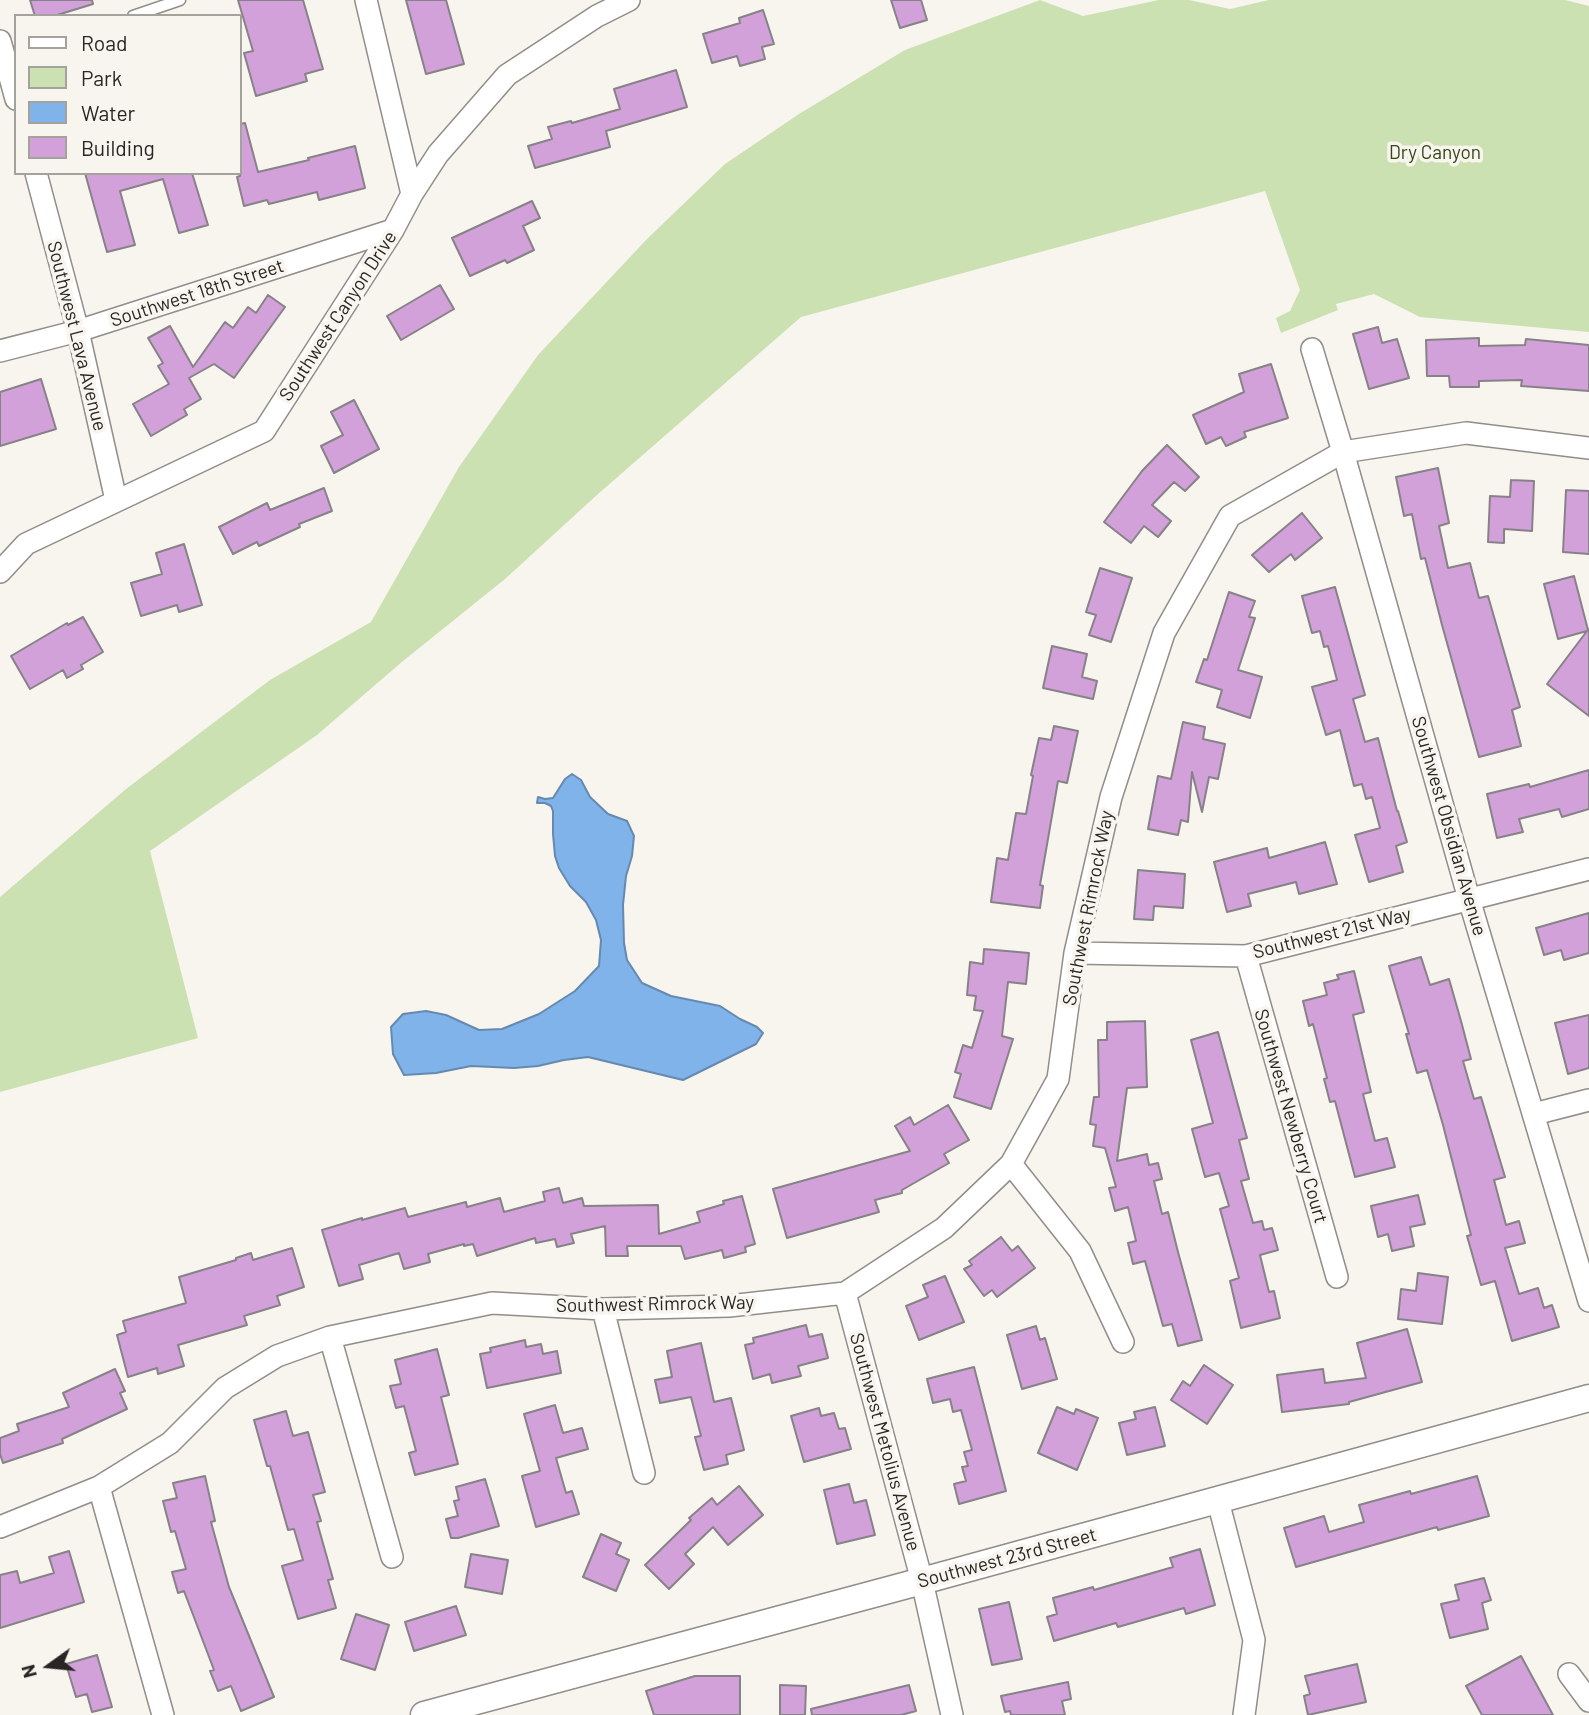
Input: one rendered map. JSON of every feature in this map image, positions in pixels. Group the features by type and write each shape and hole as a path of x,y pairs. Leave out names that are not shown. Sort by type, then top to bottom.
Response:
{"street":[{"path":"366,0 412,194"},
{"name":"Southwest Canyon Drive","path":"0,572 26,544 264,431 393,230 438,154 507,75 597,16 629,0"},
{"path":"7,51 14,88"},
{"name":"Southwest Lava Avenue","path":"37,175 78,331 116,500"},
{"name":"Southwest 18th Street","path":"0,351 78,331 393,230"},
{"name":"Southwest Obsidian Avenue","path":"1312,349 1466,899 1534,1114 1589,1301"},
{"name":"Southwest Rimrock Way","path":"0,1527 99,1487 170,1443 225,1388 277,1356 330,1337 492,1303 603,1309 729,1306 845,1293 944,1228 1011,1164 1058,1079 1075,953 1111,797 1164,633 1230,516 1343,452 1466,433 1589,448"},
{"name":"Southwest 21st Way","path":"1075,953 1246,956 1589,869"},
{"name":"Southwest Newberry Court","path":"1246,956 1337,1277"},
{"path":"1534,1114 1589,1100"},
{"path":"1011,1164 1080,1251 1123,1342"},
{"name":"Southwest Metolius Avenue","path":"845,1293 922,1581 952,1715"},
{"path":"603,1309 644,1473"},
{"path":"330,1337 392,1557"},
{"name":"Southwest 23rd Street","path":"424,1715 1589,1398"},
{"path":"99,1487 163,1715"},
{"path":"1218,1501 1254,1640 1244,1715"},
{"path":"1569,1674 1589,1701"}],"lane":[{"path":"139,14 180,0"}],"green space":[{"name":"Dry Canyon","path":"1040,0 1083,16 1159,0 1189,0 1230,9 1269,0 1565,0 1589,6 1589,332 1420,317 1374,294 1336,304 1338,310 1281,333 1276,318 1290,311 1300,290 1265,191 801,317 505,579 317,735 150,851 198,1038 0,1092 0,897 126,789 270,680 371,622 459,467 538,355 647,239 725,164 799,114 905,50"}],"water":[{"path":"572,774 581,780 590,797 608,814 627,821 634,836 623,905 624,943 627,960 642,983 671,996 720,1006 763,1033 756,1044 683,1080 588,1057 538,1066 471,1066 436,1073 404,1075 393,1054 391,1027 403,1014 426,1011 446,1015 479,1030 502,1029 539,1014 575,991 599,966 601,940 596,920 586,902 570,886 559,868 555,856 551,806 537,803 538,797 553,798 565,779"}],"building":[{"path":"30,0 92,0 93,4 60,14 34,14"},
{"path":"238,0 303,0 323,69 305,74 307,81 256,96 244,53 253,51"},
{"path":"406,0 446,0 464,64 426,74"},
{"path":"891,0 921,0 927,20 900,28"},
{"path":"763,10 774,44 762,47 765,59 740,66 737,56 712,63 703,34 740,23 739,18"},
{"path":"676,70 687,107 606,131 610,147 535,168 528,146 552,139 548,127 620,109 614,89"},
{"path":"245,123 258,172 355,146 365,188 319,200 317,192 269,204 267,200 244,206 237,177 242,175 242,124"},
{"path":"86,175 193,175 208,225 179,233 163,179 120,191 135,245 107,252"},
{"path":"532,201 540,218 523,226 534,250 470,276 452,238"},
{"path":"440,285 454,309 401,340 387,316"},
{"path":"268,295 285,307 234,378 214,364 189,378 201,399 184,409 187,415 151,436 133,404 169,384 158,366 163,363 148,338 170,326 193,367 225,322 233,328 248,307 256,313"},
{"path":"1378,327 1382,343 1397,339 1409,378 1369,389 1353,334"},
{"path":"1479,338 1479,346 1525,345 1526,339 1589,345 1589,391 1521,386 1522,380 1479,381 1479,387 1450,387 1449,376 1427,376 1426,340"},
{"path":"1271,364 1288,418 1244,432 1246,437 1226,446 1221,437 1206,444 1193,415 1244,392 1239,374"},
{"path":"41,379 56,429 0,446 0,392"},
{"path":"354,400 379,449 334,473 321,446 343,435 331,412"},
{"path":"1167,445 1199,477 1185,491 1174,482 1152,505 1171,521 1158,537 1144,526 1131,543 1104,522 1142,471"},
{"path":"1438,468 1449,523 1439,526 1448,568 1470,563 1479,598 1488,596 1520,707 1512,710 1521,746 1479,757 1425,558 1421,559 1412,514 1404,516 1396,477"},
{"path":"1511,480 1534,481 1532,531 1504,529 1504,543 1488,542 1490,496 1510,497"},
{"path":"324,488 332,511 299,524 300,527 259,546 257,542 233,554 219,527 267,503 270,510"},
{"path":"1566,490 1589,491 1589,554 1563,552"},
{"path":"1302,513 1322,538 1295,560 1291,554 1269,572 1252,555"},
{"path":"184,544 202,605 179,612 177,605 141,616 131,583 162,574 156,553"},
{"path":"1100,568 1132,578 1111,642 1089,635 1096,615 1086,612"},
{"path":"1574,576 1589,629 1589,716 1547,684 1587,631 1558,639 1544,584"},
{"path":"1335,587 1365,695 1353,699 1365,742 1378,738 1407,842 1396,846 1403,872 1369,882 1355,835 1380,828 1372,797 1366,799 1362,784 1354,786 1340,730 1326,735 1312,687 1337,680 1328,646 1324,647 1320,631 1312,633 1302,596"},
{"path":"1229,592 1255,601 1249,617 1255,618 1238,670 1262,677 1250,718 1217,707 1222,690 1196,682 1204,659 1207,660"},
{"path":"83,617 103,652 81,665 83,669 67,678 63,670 30,689 11,656 67,623 68,625"},
{"path":"1052,646 1087,654 1082,677 1097,681 1093,699 1043,688"},
{"path":"1183,722 1205,727 1203,739 1225,744 1218,779 1209,777 1202,812 1192,772 1188,822 1181,820 1178,835 1148,829 1158,776 1171,779"},
{"path":"1054,726 1078,731 1067,783 1058,781 1040,885 1043,886 1040,908 991,902 997,858 1008,860 1016,813 1026,814 1039,738 1051,740"},
{"path":"1589,770 1589,809 1562,817 1559,809 1519,819 1523,832 1497,838 1487,794 1529,784 1530,787"},
{"path":"1325,842 1337,884 1299,894 1296,882 1248,894 1251,906 1227,912 1214,862 1267,848 1269,858"},
{"path":"1138,870 1185,874 1183,908 1154,906 1153,920 1134,919"},
{"path":"1589,913 1589,953 1564,960 1561,950 1544,955 1536,928"},
{"path":"984,949 1029,953 1026,984 1008,982 1002,1036 1013,1039 991,1109 954,1097 961,1074 955,1072 963,1045 972,1048 983,1011 974,1010 976,996 967,995 970,962 983,964"},
{"path":"1421,957 1430,985 1449,979 1471,1059 1463,1061 1474,1099 1481,1097 1505,1177 1494,1180 1506,1225 1519,1221 1525,1243 1505,1248 1519,1294 1538,1288 1544,1308 1552,1305 1559,1327 1512,1341 1495,1281 1481,1285 1467,1236 1471,1235 1443,1125 1427,1070 1417,1073 1406,1034 1409,1034 1389,966"},
{"path":"1354,971 1364,1012 1353,1015 1371,1092 1363,1094 1375,1141 1387,1138 1395,1167 1355,1177 1335,1101 1330,1102 1324,1079 1327,1078 1313,1024 1309,1026 1303,1001 1327,995 1324,983 1339,979 1337,975"},
{"path":"1589,1015 1589,1068 1568,1074 1555,1023"},
{"path":"1145,1021 1147,1087 1127,1088 1117,1161 1147,1154 1149,1165 1158,1163 1162,1179 1154,1181 1162,1214 1168,1212 1202,1340 1178,1346 1172,1324 1163,1326 1145,1261 1133,1264 1128,1243 1136,1241 1128,1207 1115,1211 1109,1188 1116,1187 1105,1148 1093,1146 1096,1125 1090,1124 1094,1097 1099,1097 1098,1040 1107,1040 1107,1022"},
{"path":"1218,1032 1247,1138 1239,1140 1249,1179 1241,1181 1253,1223 1262,1221 1264,1230 1272,1228 1278,1250 1260,1255 1269,1292 1274,1291 1280,1318 1241,1328 1230,1281 1239,1278 1220,1209 1229,1206 1219,1173 1205,1177 1192,1129 1213,1123 1191,1040"},
{"path":"948,1105 969,1140 944,1154 949,1163 902,1190 902,1193 875,1200 879,1212 787,1238 773,1189 910,1151 895,1126 910,1117 914,1125"},
{"path":"559,1188 563,1203 582,1198 584,1206 658,1205 659,1234 700,1222 697,1212 742,1196 755,1244 745,1247 746,1252 724,1258 722,1250 685,1259 681,1246 627,1246 628,1256 606,1256 605,1226 571,1234 574,1243 557,1247 555,1239 536,1243 535,1238 477,1256 473,1244 464,1244 428,1254 430,1262 404,1269 399,1253 359,1265 363,1279 339,1286 322,1230 405,1208 408,1217 466,1202 467,1207 500,1198 504,1212 545,1201 543,1192"},
{"path":"1418,1195 1425,1224 1410,1227 1414,1246 1392,1251 1388,1234 1378,1237 1371,1206"},
{"path":"1001,1237 1012,1251 1018,1246 1035,1268 997,1297 992,1290 984,1296 964,1269 972,1265 969,1261"},
{"path":"292,1248 304,1287 277,1296 280,1305 244,1316 247,1325 178,1345 184,1366 158,1374 157,1368 128,1377 117,1335 126,1332 123,1321 186,1303 179,1277 251,1253 253,1260"},
{"path":"1418,1273 1448,1277 1442,1324 1398,1319 1401,1289 1416,1291"},
{"path":"945,1276 964,1322 919,1340 906,1306 928,1297 923,1285"},
{"path":"806,1325 809,1337 822,1334 828,1358 798,1366 801,1376 772,1383 770,1374 753,1379 745,1345 754,1343 753,1338"},
{"path":"1036,1326 1040,1340 1045,1338 1057,1379 1022,1389 1007,1335"},
{"path":"1407,1329 1422,1382 1349,1404 1282,1412 1277,1375 1323,1369 1325,1383 1366,1378 1357,1343"},
{"path":"525,1340 526,1347 541,1344 543,1354 557,1351 561,1373 487,1388 480,1354 491,1352 490,1348"},
{"path":"701,1343 714,1402 731,1398 744,1450 726,1455 728,1464 704,1470 695,1437 701,1436 691,1397 660,1403 655,1380 672,1377 667,1351"},
{"path":"437,1349 449,1395 441,1397 458,1464 415,1475 409,1453 416,1451 404,1406 396,1408 390,1386 401,1384 395,1360"},
{"path":"1204,1365 1233,1385 1207,1424 1171,1400 1183,1381 1190,1386"},
{"path":"974,1367 1006,1491 959,1504 954,1484 966,1481 962,1467 968,1466 964,1452 972,1450 961,1410 953,1412 950,1399 933,1403 927,1379"},
{"path":"115,1369 125,1391 120,1393 127,1409 62,1439 63,1443 3,1463 0,1438 19,1431 17,1424 69,1407 63,1393"},
{"path":"555,1405 563,1433 582,1428 588,1449 556,1458 566,1493 572,1491 579,1514 536,1527 522,1476 540,1471 524,1414"},
{"path":"1057,1407 1074,1414 1076,1409 1098,1418 1077,1470 1038,1453"},
{"path":"1155,1407 1165,1446 1127,1455 1119,1423 1136,1419 1134,1412"},
{"path":"819,1408 821,1416 834,1413 839,1429 845,1428 851,1449 804,1462 791,1416"},
{"path":"286,1411 293,1436 308,1432 325,1492 313,1495 321,1521 317,1522 333,1579 328,1580 336,1608 298,1619 282,1566 303,1560 294,1529 288,1530 254,1420"},
{"path":"205,1476 215,1521 211,1522 229,1587 274,1697 241,1711 231,1686 218,1691 210,1671 214,1670 184,1591 178,1593 172,1572 186,1569 175,1531 171,1532 163,1501 177,1498 173,1483"},
{"path":"1477,1476 1489,1516 1438,1530 1437,1527 1296,1567 1284,1528 1324,1516 1329,1532 1364,1522 1359,1505"},
{"path":"485,1479 499,1526 451,1538 446,1519 458,1516 454,1501 459,1500 456,1487"},
{"path":"849,1484 854,1503 866,1500 875,1535 837,1544 824,1490"},
{"path":"739,1486 763,1515 728,1545 713,1527 685,1554 694,1564 669,1589 645,1565 691,1520 689,1518 712,1498 717,1505"},
{"path":"601,1534 621,1543 616,1554 629,1560 616,1591 583,1577"},
{"path":"1200,1549 1215,1605 1186,1614 1184,1608 1118,1627 1116,1623 1054,1641 1047,1617 1057,1614 1053,1598 1093,1587 1094,1590 1173,1567 1170,1558"},
{"path":"69,1551 84,1602 0,1628 0,1575 17,1571 20,1583 54,1573 49,1557"},
{"path":"471,1554 508,1560 502,1594 465,1587"},
{"path":"1484,1578 1491,1600 1482,1603 1488,1629 1450,1638 1441,1604 1459,1600 1455,1585"},
{"path":"1009,1602 1022,1659 992,1665 979,1609"},
{"path":"456,1606 466,1635 414,1651 405,1622"},
{"path":"356,1614 389,1625 375,1670 341,1659"},
{"path":"97,1655 112,1707 92,1712 87,1694 76,1697 66,1664"},
{"path":"1521,1656 1553,1715 1482,1715 1466,1686"},
{"path":"1357,1664 1366,1702 1308,1715 1304,1696 1310,1694 1305,1676"},
{"path":"695,1676 740,1676 740,1715 654,1715 646,1691"},
{"path":"1068,1682 1071,1699 1062,1701 1065,1715 1011,1715 1010,1711 1005,1712 1001,1696"},
{"path":"780,1685 806,1686 805,1715 780,1715"},
{"path":"909,1685 916,1711 901,1715 812,1715 811,1709"}]}
